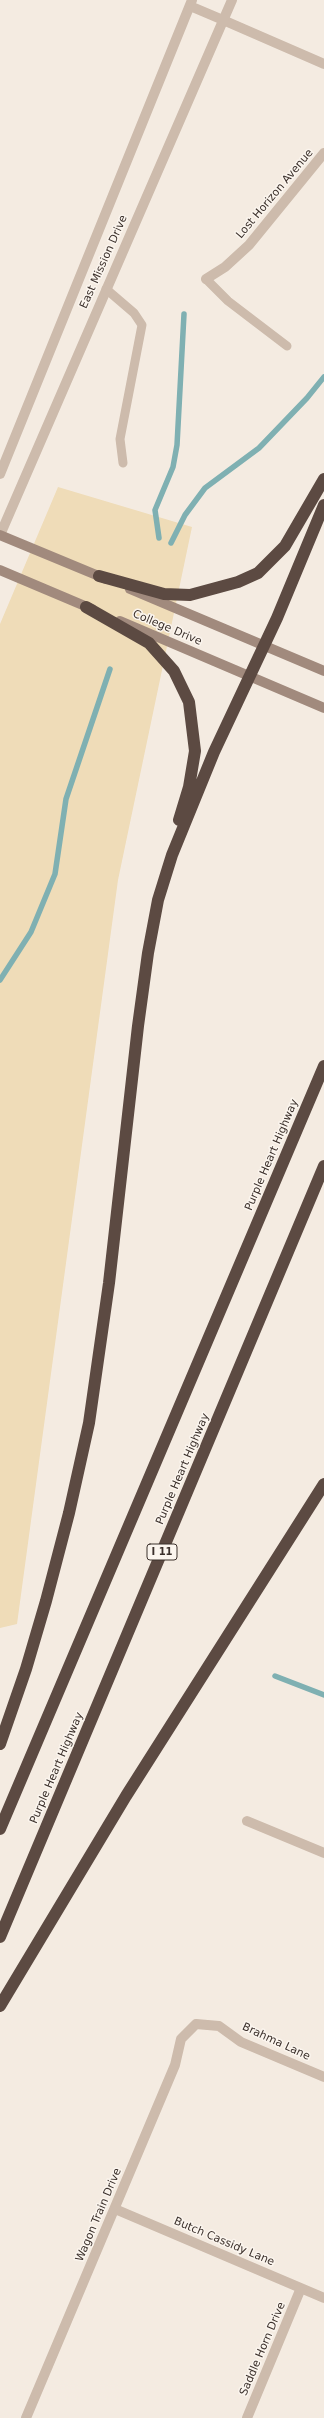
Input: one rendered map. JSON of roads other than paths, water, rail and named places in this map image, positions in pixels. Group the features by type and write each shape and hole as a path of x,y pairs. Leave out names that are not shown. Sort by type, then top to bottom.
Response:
{"highway":[{"path":"99,576 164,594 190,595 238,582 258,573 285,546 324,479"},
{"path":"172,855 233,707 250,676 264,645 324,505"},
{"path":"0,1744 26,1669 46,1601 69,1513 89,1422 103,1333 120,1170 148,953 158,900 172,855 195,751 189,702 174,671 149,643 86,607"},
{"name":"Purple Heart Highway","path":"0,1829 324,1066"},
{"name":"Purple Heart Highway","path":"0,1937 324,1166"},
{"path":"0,2006 126,1796 324,1484"}],"main road":[{"name":"College Drive","path":"0,535 324,670"},
{"name":"College Drive","path":"0,570 324,708"}],"street":[{"name":"East Mission Drive","path":"0,535 232,0"},
{"name":"East Mission Drive","path":"0,474 191,3"},
{"path":"191,3 223,20 324,64"},
{"name":"Lost Horizon Avenue","path":"206,279 225,267 249,245 324,153"},
{"path":"247,1821 324,1853"},
{"name":"Brahma Lane","path":"196,2024 219,2026 242,2042 324,2077"},
{"name":"Wagon Train Drive","path":"26,2418 175,2065 181,2039 196,2024"},
{"name":"Butch Cassidy Lane","path":"115,2209 324,2298"},
{"name":"Saddle Horn Drive","path":"246,2418 301,2288"}],"lane":[{"path":"206,279 228,301 287,346"},
{"path":"106,289 134,313 142,325 120,438 124,463"}],"waterway":[{"path":"159,538 155,510 173,467 177,445 184,314"},
{"path":"171,543 185,515 205,488 259,448 307,398 324,377"},
{"path":"0,980 31,932 55,874 66,799 110,669"},
{"path":"275,1676 324,1695"}]}
